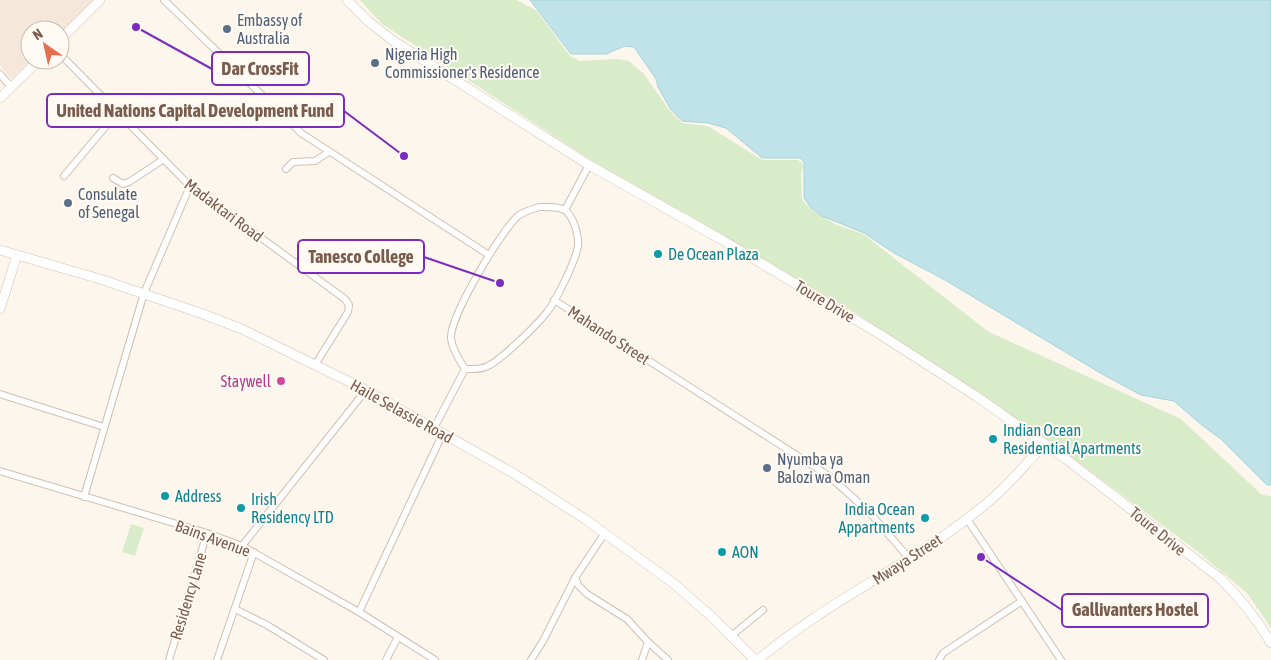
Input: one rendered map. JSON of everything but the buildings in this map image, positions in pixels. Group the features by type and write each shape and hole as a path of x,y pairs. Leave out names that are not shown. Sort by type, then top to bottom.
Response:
{"street":[{"path":"70,30 100,0"},
{"path":"164,0 301,133 489,254"},
{"name":"Toure Drive","path":"347,0 368,21 392,40 589,165 724,241 881,335 976,396 1112,494 1220,580 1236,594 1251,612 1271,643"},
{"name":"Madaktari Road","path":"70,64 190,186 348,302 348,312 316,365"},
{"path":"0,98 29,70"},
{"path":"0,74 11,87"},
{"path":"64,176 117,112"},
{"path":"286,169 293,162 315,161 329,152"},
{"path":"113,178 123,184 129,182 164,159"},
{"path":"554,300 547,312 539,320 488,366 475,370 466,369 454,351 451,336 455,322 489,254 518,217 528,210 539,207 551,207 565,210 589,165"},
{"path":"84,496 144,293 190,186"},
{"name":"Mahando Street","path":"565,210 574,225 578,246 554,300 829,476 869,512 909,558"},
{"name":"Haile Selassie Road","path":"0,250 144,293 244,330 366,390 513,473 568,507 673,583 711,616 756,660"},
{"path":"0,308 17,255"},
{"path":"434,428 466,369"},
{"path":"242,546 366,390"},
{"path":"0,394 104,427"},
{"path":"359,612 443,433"},
{"name":"Mwaya Street","path":"756,660 784,638 909,558 967,518 995,496 1044,444"},
{"name":"Bains Avenue","path":"0,471 207,533 242,546 359,612 435,660"},
{"path":"967,518 1061,660"},
{"name":"Residency Lane","path":"168,660 207,533"},
{"path":"531,660 574,578 604,534"},
{"path":"217,660 254,552"},
{"path":"574,578 587,594 627,619 668,660"},
{"path":"939,660 944,653 1022,601"},
{"path":"235,609 267,625 324,660"},
{"path":"731,636 763,610"},
{"path":"386,660 398,637"},
{"path":"642,660 648,642"}],"shaded area":[{"path":"0,0 94,0 70,24 70,20 20,20 21,70 11,79 0,65"}],"green space":[{"path":"360,0 517,0 537,11 570,56 580,61 617,59 629,61 644,74 669,110 682,123 708,126 762,160 798,160 803,164 801,175 802,200 813,211 837,225 863,234 989,332 1181,419 1262,495 1271,496 1271,628 1247,593 1197,551 1050,441 854,312 594,162 382,24"},
{"path":"131,524 144,528 135,556 122,552"}],"water":[{"path":"530,0 1271,0 1271,485 1267,485 1221,439 1174,401 1141,395 1102,374 945,280 894,253 864,233 822,216 811,208 804,198 804,163 801,158 762,158 726,128 708,123 682,121 671,110 658,87 656,79 634,47 625,46 606,54 571,54"}],"place":[{"name":"Dar CrossFit","path":"136,27"},
{"name":"Embassy of Australia","path":"227,29"},
{"name":"Nigeria High Commissioner's Residence","path":"375,63"},
{"name":"United Nations Capital Development Fund","path":"404,156"},
{"name":"Consulate of Senegal","path":"68,203"},
{"name":"De Ocean Plaza","path":"658,254"},
{"name":"Tanesco College","path":"500,283"},
{"name":"Staywell","path":"281,381"},
{"name":"Indian Ocean Residential Apartments","path":"993,439"},
{"name":"Nyumba ya Balozi wa Oman","path":"767,468"},
{"name":"Address","path":"165,496"},
{"name":"Irish Residency LTD","path":"241,508"},
{"name":"India Ocean Appartments","path":"925,518"},
{"name":"AON","path":"722,552"},
{"name":"Gallivanters Hostel","path":"981,557"}]}
